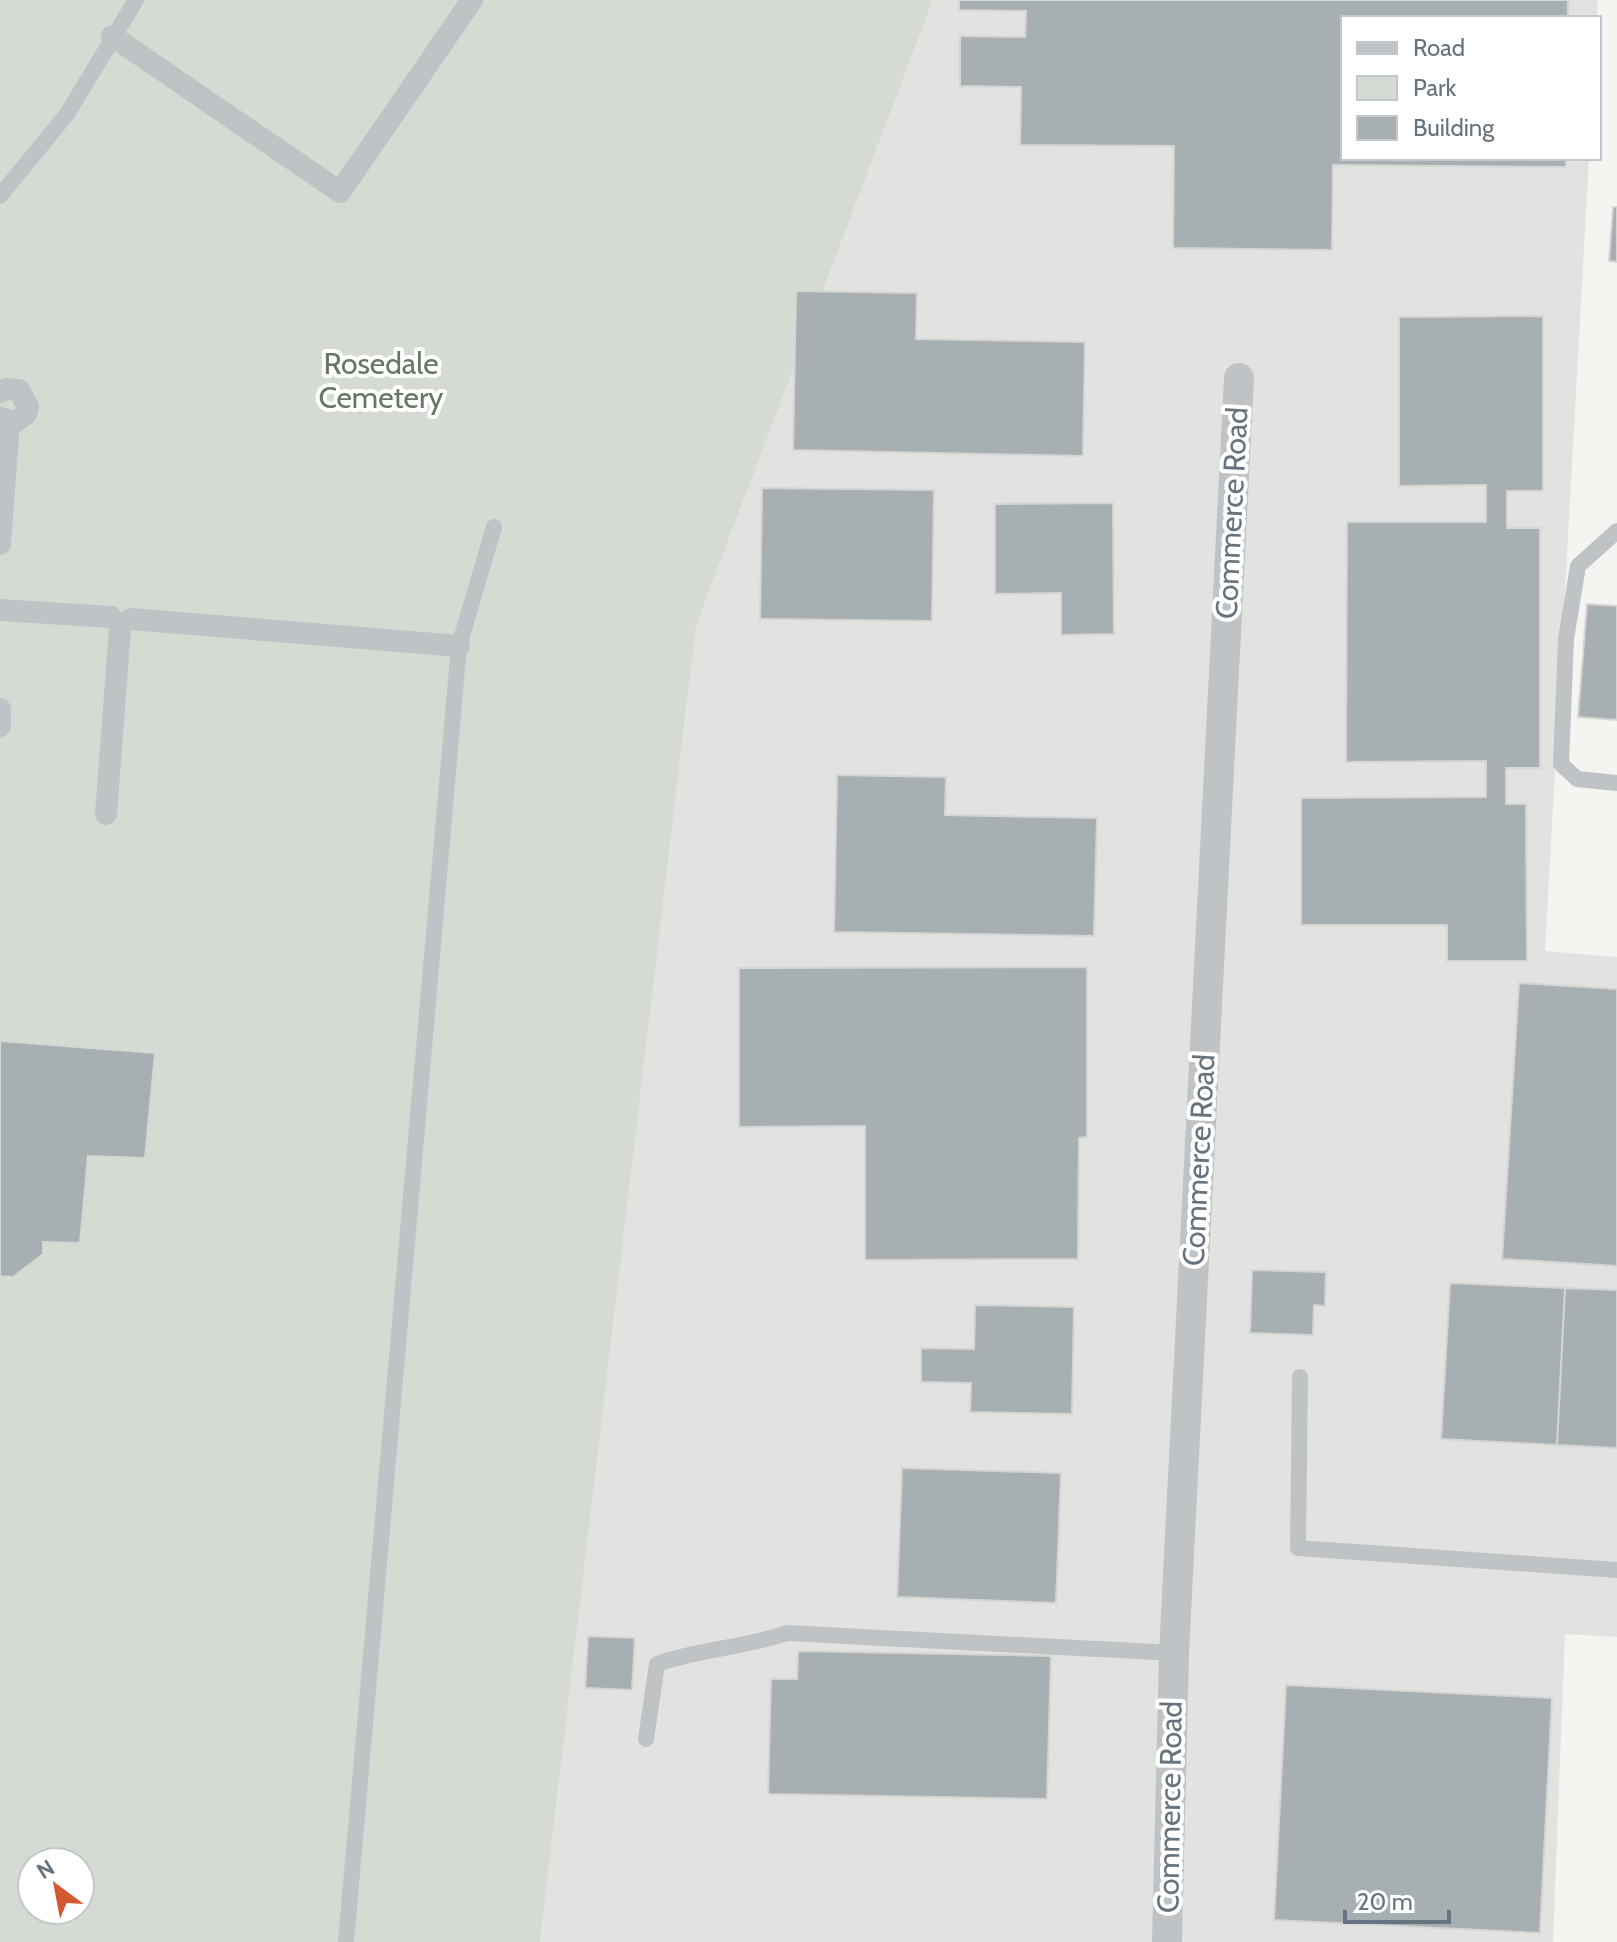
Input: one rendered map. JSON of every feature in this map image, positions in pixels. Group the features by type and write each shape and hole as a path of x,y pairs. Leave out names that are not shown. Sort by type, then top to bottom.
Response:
{"street":[{"path":"112,36 340,192 472,0"},
{"name":"Commerce Road","path":"1167,1942 1174,1653 1239,378"},
{"path":"0,392 19,390 27,401 26,414 4,420 0,544"},
{"path":"0,610 459,646"},
{"path":"106,814 121,621"},
{"path":"0,709 0,726"}],"lane":[{"path":"0,196 67,114 136,0"},
{"path":"346,1942 459,646 494,527"},
{"path":"1617,531 1578,566 1566,639 1561,764 1577,779 1617,783"},
{"path":"1300,1377 1298,1548 1617,1570"},
{"path":"646,1739 657,1664 677,1657 756,1644 787,1633 1174,1653"}],"shaded area":[{"path":"933,0 1598,0 1597,16 1341,16 1341,160 1589,160 1545,951 1617,957 1617,1637 1565,1634 1553,1942 540,1942 696,626"}],"green space":[{"name":"Rosedale Cemetery","path":"0,0 933,0 696,626 540,1942 0,1942"}],"building":[{"path":"959,0 1568,0 1568,16 1341,16 1341,160 1566,160 1566,167 1333,165 1332,250 1173,248 1174,146 1020,145 1021,87 960,86 960,36 1025,37 1026,11 959,10"},
{"path":"1613,207 1617,207 1617,262 1609,261"},
{"path":"796,291 917,293 916,339 1085,342 1083,456 793,450"},
{"path":"1543,316 1543,491 1507,491 1507,528 1540,528 1540,768 1506,768 1506,804 1526,804 1527,961 1447,961 1447,925 1301,925 1301,798 1486,797 1486,761 1346,762 1347,522 1486,522 1486,485 1399,486 1399,317"},
{"path":"762,488 934,490 932,621 760,619"},
{"path":"1113,503 1114,634 1061,635 1061,593 995,594 995,504"},
{"path":"1587,604 1617,606 1617,720 1578,717"},
{"path":"837,775 946,777 945,815 1097,818 1094,936 834,932"},
{"path":"1087,967 1087,1137 1079,1138 1078,1259 865,1260 865,1126 739,1127 739,968"},
{"path":"1519,983 1617,989 1617,1266 1502,1259"},
{"path":"0,1041 155,1053 145,1158 88,1156 80,1243 43,1242 43,1254 13,1277 0,1276"},
{"path":"1252,1270 1326,1272 1325,1306 1314,1305 1313,1335 1250,1333"},
{"path":"1450,1283 1565,1288 1557,1445 1441,1439"},
{"path":"1565,1288 1617,1290 1617,1448 1557,1445"},
{"path":"975,1305 1074,1307 1072,1414 970,1412 971,1383 921,1382 921,1348 974,1349"},
{"path":"902,1468 1061,1473 1056,1603 897,1597"},
{"path":"588,1636 635,1638 632,1690 585,1688"},
{"path":"798,1651 1051,1656 1047,1799 768,1794 771,1679 797,1679"},
{"path":"1286,1685 1552,1698 1540,1933 1274,1920"}]}
